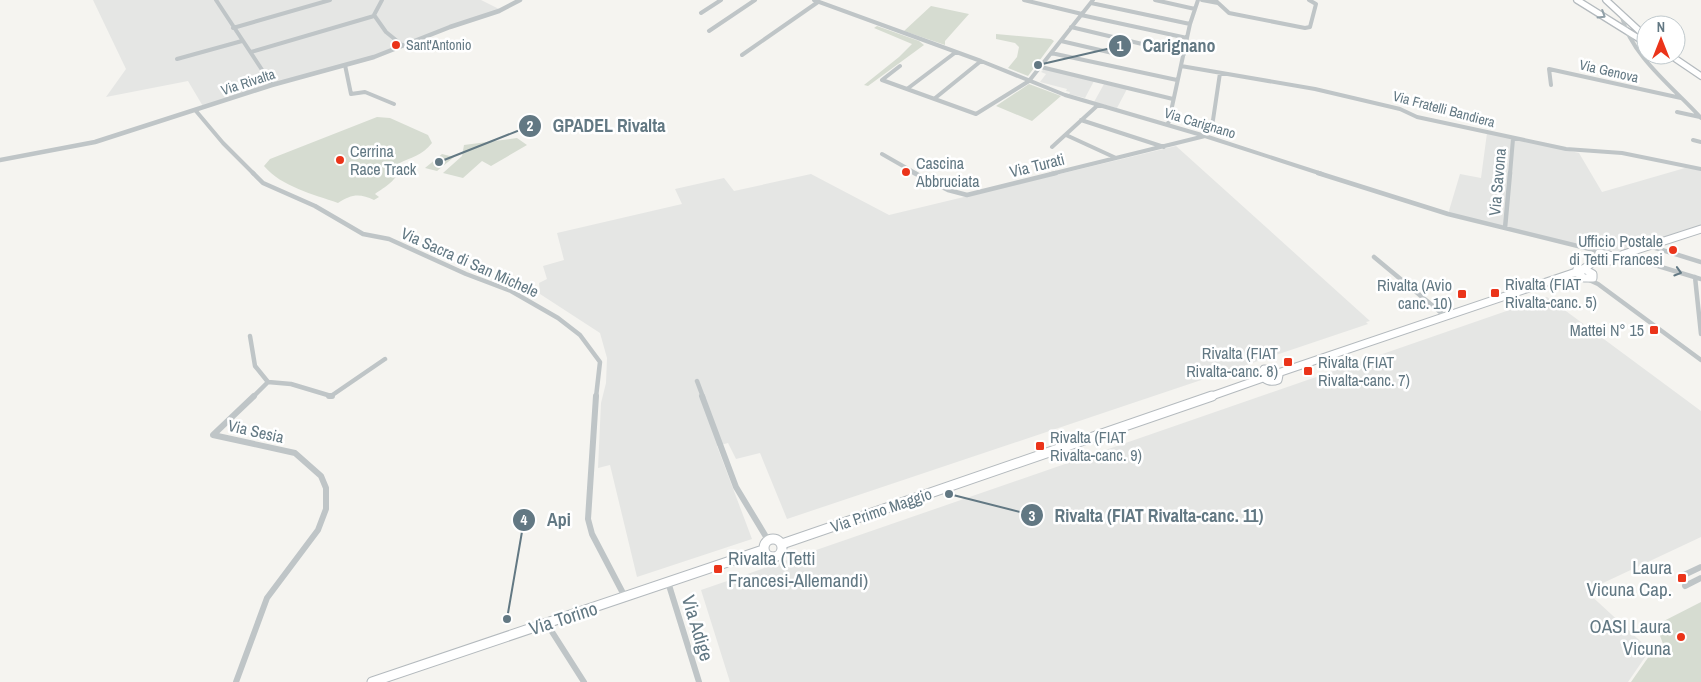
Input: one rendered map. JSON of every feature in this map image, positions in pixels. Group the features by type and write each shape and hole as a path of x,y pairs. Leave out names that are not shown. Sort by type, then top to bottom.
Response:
{"main road":[{"path":"1577,0 1636,36"},
{"path":"1607,0 1622,17 1636,28"},
{"path":"1607,0 1636,27"},
{"path":"1684,65 1701,75"},
{"path":"1686,65 1701,75"},
{"path":"1588,277 1576,269 1583,269 1597,260 1627,253 1701,228"},
{"path":"1588,277 1592,267 1606,257"},
{"path":"1445,316 1562,276 1588,277"},
{"name":"Via Primo Maggio","path":"782,544 1263,378 1261,374 1264,369 1270,369 1278,373 1445,316"},
{"path":"777,539 782,544 782,551 775,556 768,556 763,550 763,546 768,540 777,539"},
{"path":"668,582 763,550"},
{"name":"Via Torino","path":"372,682 668,582"}],"street":[{"path":"216,0 272,85"},
{"path":"234,28 330,0"},
{"path":"382,0 374,16 391,37 402,45"},
{"name":"Via Rivalta","path":"0,160 105,140 272,85 345,65 499,11 520,0"},
{"path":"701,13 722,0"},
{"path":"709,31 755,0"},
{"path":"1024,0 1187,38"},
{"path":"1155,0 1195,8"},
{"path":"1168,125 1190,24 1198,0"},
{"path":"1202,0 1217,2 1229,13 1304,28 1310,27 1316,4 1309,0"},
{"path":"742,55 816,1"},
{"name":"Via Carignano","path":"816,1 982,61 1065,95 1205,136 1389,196 1586,248 1606,257"},
{"path":"900,66 882,80 976,114 1029,81 1092,1 1190,24"},
{"path":"250,52 374,16"},
{"path":"1622,17 1627,30 1652,65 1681,98 1701,117"},
{"path":"1071,28 1184,54"},
{"path":"391,37 394,48"},
{"path":"177,60 242,41"},
{"path":"1061,41 1117,54"},
{"path":"907,89 956,52"},
{"path":"1051,53 1177,80"},
{"path":"934,99 982,61"},
{"path":"345,65 351,94 365,92 394,104"},
{"name":"Via Fratelli Bandiera","path":"1181,66 1315,89 1400,109 1418,117 1513,139 1566,149 1622,153 1701,169"},
{"path":"1041,67 1173,99"},
{"name":"Via Genova","path":"1551,85 1548,69 1681,98"},
{"path":"1205,136 1213,120 1220,73"},
{"path":"1052,147 1098,104"},
{"name":"Via Sacra di San Michele","path":"196,111 223,143 263,183 315,206 363,234 389,239 466,274 511,291 558,318 580,335 600,362 600,374 594,408 592,480 588,519 592,534 625,598"},
{"path":"1677,112 1701,117"},
{"path":"1081,120 1164,147"},
{"path":"1066,135 1116,158"},
{"name":"Via Turati","path":"882,154 929,180 967,195 1205,136"},
{"name":"Via Savona","path":"1505,228 1513,139"},
{"path":"1693,140 1701,142"},
{"path":"1648,246 1701,262"},
{"path":"1627,253 1645,262 1698,278 1701,334"},
{"path":"1374,257 1445,316"},
{"path":"1588,277 1700,358"},
{"path":"250,336 255,366 268,382 291,384 331,396 385,359"},
{"path":"697,381 736,487 768,540"},
{"name":"Via Sesia","path":"236,682 267,598 313,539 326,509 326,488 321,476 295,453 213,435 268,382"},
{"path":"1684,575 1701,567"},
{"path":"1685,586 1701,578"},
{"name":"Via Adige","path":"668,582 699,682"},
{"path":"546,624 584,682"}],"shaded area":[{"path":"93,0 481,0 499,9 360,61 272,85 204,108 188,81 106,97 126,69"},
{"path":"931,6 969,14 945,41 945,45 904,31"},
{"path":"877,26 919,41 924,45 868,86 864,85 912,44 874,28"},
{"path":"996,34 1051,39 1054,41 1028,76 1008,68 1017,57 1019,47 1015,43 996,39"},
{"path":"1044,69 1094,81 1085,98 1069,94 1070,92 1066,91 1067,89 1040,82 1046,74 1041,72"},
{"path":"1029,84 1061,96 1032,121 996,106"},
{"path":"1104,84 1127,89 1117,108 1094,102"},
{"name":"Cerrina Race Track","path":"377,117 390,118 428,135 432,143 420,154 398,164 395,178 375,194 379,197 374,200 364,196 356,196 338,203 289,185 264,166 270,159"},
{"path":"1487,133 1579,153 1602,192 1685,168 1701,170 1701,229 1629,252 1586,248 1448,214 1460,174 1481,178"},
{"path":"517,138 527,145 491,166 482,161 463,178 443,173 462,156 464,145"},
{"path":"1176,146 1370,321 1366,322 1368,324 787,519 760,453 736,459 728,443 717,446 752,539 637,577 610,465 598,468 601,403 606,383 607,358 600,333 540,294 539,283 547,279 543,266 564,260 557,233 682,204 675,189 724,178 734,191 811,174 889,215"},
{"path":"442,154 454,157 437,171 425,168"},
{"path":"1547,297 1701,411 1701,537 1586,591 1650,650 1628,682 730,682 701,590"},
{"name":"OASI Laura Vicuna","path":"1701,602 1701,682 1631,682 1654,649 1661,656 1666,652 1656,625"}],"place":[{"name":"Sant'Antonio","path":"396,45"},
{"name":"Carignano","path":"1038,65"},
{"name":"Cerrina Race Track","path":"340,160"},
{"name":"GPADEL Rivalta","path":"439,162"},
{"name":"Cascina Abbruciata","path":"906,172"},
{"name":"Ufficio Postale di Tetti Francesi","path":"1673,250"},
{"name":"Rivalta (FIAT Rivalta-canc. 5)","path":"1495,293"},
{"name":"Rivalta (Avio canc. 10)","path":"1462,294"},
{"name":"Mattei N° 15","path":"1654,330"},
{"name":"Rivalta (FIAT Rivalta-canc. 8)","path":"1288,362"},
{"name":"Rivalta (FIAT Rivalta-canc. 7)","path":"1308,371"},
{"name":"Rivalta (FIAT Rivalta-canc. 9)","path":"1040,446"},
{"name":"Rivalta (FIAT Rivalta-canc. 11)","path":"949,494"},
{"name":"Rivalta (Tetti Francesi-Allemandi)","path":"718,569"},
{"name":"Laura Vicuna Cap.","path":"1682,578"},
{"name":"Api","path":"507,619"},
{"name":"OASI Laura Vicuna","path":"1681,637"}]}
